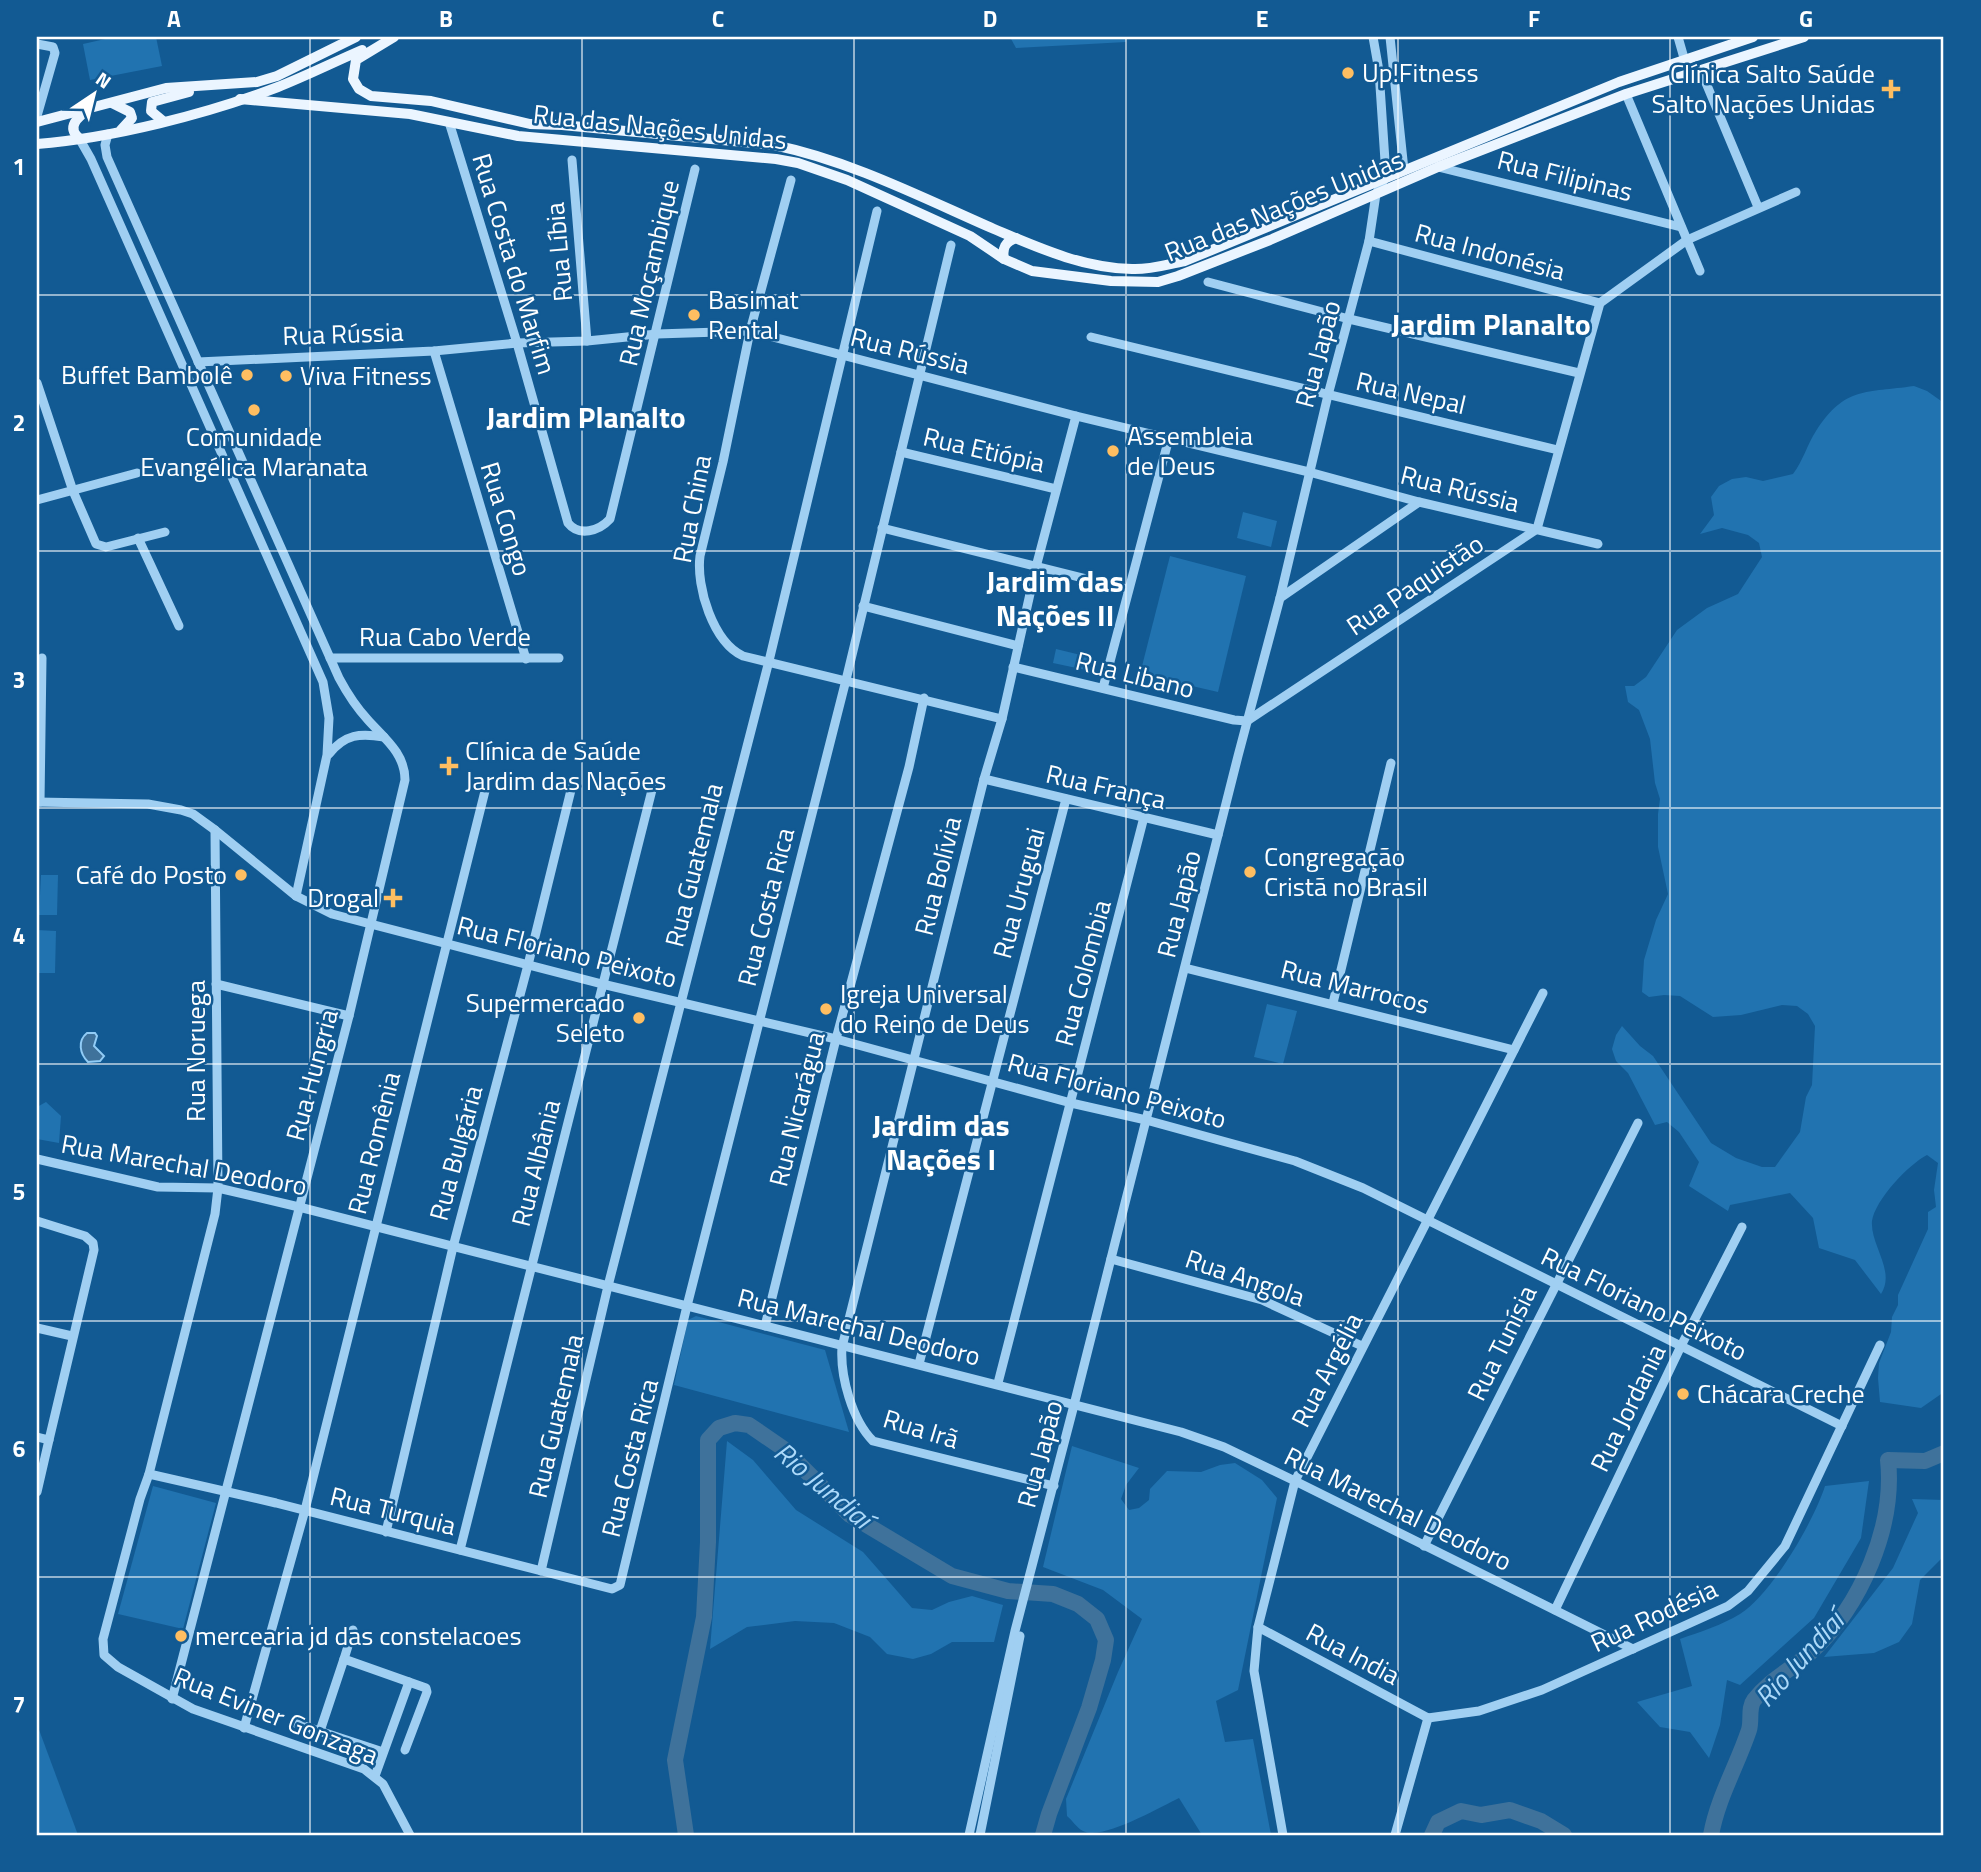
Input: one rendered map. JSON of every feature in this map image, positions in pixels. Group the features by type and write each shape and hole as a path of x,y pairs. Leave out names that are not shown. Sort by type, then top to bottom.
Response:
{"main road":[{"path":"163,121 151,111 152,102 157,99 186,93 243,89 356,37"},
{"path":"37,144 114,133 240,99 278,87 393,37"},
{"name":"Rua das Nações Unidas","path":"393,37 356,60 353,79 364,94 431,101 530,124 575,126 794,149 834,161 1042,250 1109,267 1153,268 1185,261 1532,116 1684,58 1753,37"},
{"name":"Rua das Nações Unidas","path":"240,99 410,114 518,135 798,163 847,180 970,236 1004,259 1039,274 1079,276 1111,282 1158,282 1270,240 1438,167 1626,94 1804,37"},
{"path":"37,122 166,88 257,82"},
{"path":"112,103 128,110 132,118 114,133"},
{"path":"79,138 74,129 76,119 93,107"},
{"path":"1392,187 1404,170"},
{"path":"1004,259 1004,246 1009,240 1016,238"},
{"path":"1039,274 1044,264 1042,250"}],"street":[{"path":"1373,37 1379,71 1386,176 1376,194"},
{"path":"1390,37 1404,170"},
{"path":"1678,37 1684,58"},
{"path":"37,44 53,47 55,53 37,116"},
{"path":"1701,71 1758,207"},
{"path":"1626,94 1700,271"},
{"name":"Rua Costa do Marfim","path":"449,122 517,343 568,523 582,532"},
{"name":"Rua Hungria","path":"114,133 105,145 107,157 251,484 347,694 403,762 405,780 349,1016 172,1699"},
{"path":"79,138 91,159 269,555 323,682 329,718 327,755 296,896"},
{"name":"Rua Líbia","path":"572,160 587,341"},
{"name":"Rua Filipinas","path":"1438,167 1681,227"},
{"name":"Rua Moçambique","path":"582,532 604,525 610,519 695,169"},
{"name":"Rua China","path":"791,180 750,331 698,569 704,595 721,638 733,651 743,656 1002,719"},
{"path":"1537,529 1600,303 1687,240 1796,192"},
{"name":"Rua Japão","path":"969,1835 996,1712 1038,1544 1369,241 1376,194"},
{"name":"Rua Guatemala","path":"541,1571 608,1286 769,661 877,211"},
{"name":"Rua Indonésia","path":"1369,241 1600,303"},
{"name":"Rua Costa Rica","path":"621,1580 687,1306 846,680 951,245"},
{"path":"1208,282 1349,319 1579,373"},
{"path":"153,298 161,306 180,350 188,356 193,351"},
{"name":"Rua Rússia","path":"198,362 434,351 657,334 750,331 1076,416 1598,544"},
{"name":"Rua Nepal","path":"1091,337 1558,450"},
{"name":"Rua Congo","path":"434,351 526,659"},
{"path":"37,383 74,491 96,544 106,547 164,531"},
{"path":"199,400 208,410 239,480 242,484 251,484"},
{"name":"Rua Bolívia","path":"842,1347 1076,416"},
{"path":"1103,688 1169,438"},
{"name":"Rua Etiópia","path":"901,452 1056,489"},
{"path":"37,500 137,473"},
{"path":"1280,598 1419,502"},
{"path":"254,524 262,530 267,529 269,523"},
{"path":"882,528 1127,589"},
{"name":"Rua Paquistão","path":"1247,721 1537,529"},
{"path":"138,538 179,626"},
{"path":"269,555 273,546 284,553"},
{"path":"863,606 1017,646"},
{"path":"38,802 42,658"},
{"name":"Rua Cabo Verde","path":"330,658 559,658"},
{"name":"Rua Libano","path":"1013,667 1247,721"},
{"name":"Rua Nicarágua","path":"765,1326 836,1039 909,767 924,698"},
{"path":"327,755 351,736 368,734 385,737"},
{"path":"1332,1003 1391,763"},
{"name":"Rua França","path":"984,779 1218,835"},
{"name":"Rua Bulgária","path":"386,1532 453,1247 528,965 572,786"},
{"name":"Rua Albânia","path":"460,1550 653,786"},
{"name":"Rua Romênia","path":"244,1728 305,1510 374,1226 486,788"},
{"name":"Rua Uruguai","path":"919,1364 1066,799"},
{"name":"Rua Floriano Peixoto","path":"38,802 170,806 193,814 296,896 332,914 602,984 836,1039 1295,1161 1363,1188 1427,1219 1842,1426"},
{"name":"Rua Colombia","path":"998,1384 1144,817"},
{"name":"Rua Noruega","path":"105,1656 103,1639 149,1474 215,1214 218,1188 215,830"},
{"name":"Rua Marrocos","path":"1185,968 1514,1049"},
{"path":"216,984 349,1016"},
{"name":"Rua Argélia","path":"1283,1835 1254,1671 1258,1627 1295,1480 1543,993"},
{"name":"Rua Tunísia","path":"1424,1546 1638,1122"},
{"name":"Rua Marechal Deodoro","path":"37,1159 158,1187 218,1188 299,1206 1181,1432 1224,1447 1295,1480 1633,1649"},
{"path":"37,1221 85,1236 93,1244 94,1250 37,1492"},
{"name":"Rua Jordania","path":"1555,1610 1681,1346 1742,1227"},
{"name":"Rua Angola","path":"1111,1259 1262,1300 1362,1346"},
{"path":"37,1328 72,1336"},
{"name":"Rua Rodésia","path":"1428,1718 1479,1711 1542,1690 1728,1606 1748,1591 1785,1546 1880,1345"},
{"name":"Rua Irã","path":"842,1347 843,1379 862,1427 873,1441 1054,1486"},
{"path":"37,1437 48,1440"},
{"name":"Rua Turquia","path":"149,1474 305,1510 612,1589 616,1588 621,1580"},
{"name":"Rua Japão","path":"980,1835 1020,1633 1019,1620"},
{"name":"Rua India","path":"1258,1627 1428,1718"},
{"path":"320,1731 353,1630"},
{"name":"Rua Eviner Gonzaga","path":"105,1656 118,1667 172,1699 244,1728 364,1769 383,1784 411,1835"},
{"path":"344,1659 426,1688 427,1692 405,1751"},
{"path":"375,1776 409,1682"},
{"path":"1395,1835 1428,1718"},
{"path":"295,1723 383,1752"}],"shaded area":[{"path":"114,37 156,37 162,66 90,80 83,44"},
{"path":"1010,37 1126,37 1126,42 1016,48"},
{"path":"1914,386 1944,403 1944,1392 1921,1408 1880,1402 1879,1363 1891,1332 1898,1295 1928,1229 1928,1212 1936,1207 1934,1190 1938,1163 1927,1155 1902,1174 1874,1213 1872,1230 1886,1276 1881,1294 1855,1260 1819,1248 1813,1218 1790,1193 1730,1205 1728,1211 1689,1186 1699,1162 1679,1132 1667,1122 1655,1125 1628,1073 1616,1061 1612,1049 1622,1026 1653,1056 1711,1143 1736,1158 1762,1167 1775,1167 1800,1132 1806,1097 1812,1085 1815,1026 1808,1014 1797,1006 1782,1005 1741,1015 1713,1017 1680,996 1649,997 1642,992 1644,960 1656,920 1668,894 1658,847 1660,799 1655,783 1650,739 1639,710 1628,702 1625,686 1634,686 1646,677 1677,630 1707,608 1738,594 1762,557 1759,543 1748,535 1722,528 1700,534 1714,515 1711,497 1719,486 1732,479 1746,477 1763,481 1793,474 1816,431 1837,406 1858,394"},
{"path":"1243,512 1277,521 1271,547 1237,538"},
{"path":"1170,556 1246,576 1218,692 1140,674"},
{"path":"1056,649 1089,657 1086,670 1053,663"},
{"path":"41,875 58,875 57,915 39,915"},
{"path":"37,930 56,931 55,973 37,973"},
{"path":"1267,1004 1297,1011 1283,1064 1254,1057"},
{"path":"87,1033 95,1033 97,1036 94,1046 104,1056 100,1061 88,1062 83,1055 81,1044"},
{"path":"46,1102 61,1116 59,1143 37,1139 37,1107"},
{"path":"696,1316 825,1350 849,1432 674,1385 688,1320"},
{"path":"727,1441 753,1460 796,1510 863,1552 912,1608 932,1610 972,1596 1003,1605 994,1642 952,1642 931,1654 913,1659 887,1654 870,1637 834,1623 795,1621 747,1627 710,1649"},
{"path":"1072,1446 1139,1468 1126,1485 1121,1499 1129,1510 1139,1508 1149,1500 1150,1489 1167,1471 1201,1472 1235,1463 1262,1480 1277,1498 1238,1690 1216,1701 1225,1742 1253,1739 1271,1835 1202,1835 1179,1798 1131,1822 1092,1833 1083,1831 1067,1816 1066,1799 1142,1619 1103,1590 1043,1567"},
{"path":"1869,1481 1861,1538 1814,1618 1740,1685 1727,1680 1720,1725 1709,1758 1690,1732 1660,1727 1637,1702 1692,1686 1680,1639 1726,1622 1740,1614 1765,1591 1801,1537 1825,1486"},
{"path":"153,1486 216,1503 183,1629 118,1614"},
{"path":"1912,1499 1944,1500 1944,1556 1920,1580 1912,1624 1899,1642 1874,1653 1824,1657 1893,1568 1918,1513"},
{"path":"38,1727 78,1835 37,1835"}],"waterway":[{"name":"Rio Jundiaí","path":"686,1835 675,1760 704,1617 708,1542 708,1440 719,1428 735,1423 749,1425 784,1449 850,1515 952,1576 1008,1591 1053,1594 1078,1604 1097,1619 1106,1640 1103,1660 1089,1708 1043,1835"},
{"name":"Rio Jundiaí","path":"1711,1835 1718,1808 1749,1730 1754,1700 1767,1686 1811,1652 1829,1633 1845,1612 1871,1564 1886,1512 1888,1460 1925,1461 1944,1453"},
{"name":"Rio Jundiaí","path":"1432,1835 1438,1822 1461,1811 1481,1815 1510,1810 1541,1821 1564,1835"}],"place":[{"name":"Up!Fitness","path":"1348,73"},
{"name":"Clínica Salto Saúde Salto Nações Unidas","path":"1891,89"},
{"name":"Basimat Rental","path":"694,315"},
{"name":"Buffet Bambolê","path":"247,375"},
{"name":"Viva Fitness","path":"286,376"},
{"name":"Comunidade Evangélica Maranata","path":"254,410"},
{"name":"Assembleia de Deus","path":"1113,451"},
{"name":"Clínica de Saúde Jardim das Nações","path":"449,766"},
{"name":"Congregação Cristã no Brasil","path":"1250,872"},
{"name":"Café do Posto","path":"241,875"},
{"name":"Drogal","path":"393,898"},
{"name":"Igreja Universal do Reino de Deus","path":"826,1009"},
{"name":"Supermercado Seleto","path":"639,1018"},
{"name":"Chácara Creche","path":"1683,1394"},
{"name":"mercearia jd das constelacoes","path":"181,1636"}],"district":[{"name":"Jardim Planalto","path":"1491,325"},
{"name":"Jardim Planalto","path":"586,418"},
{"name":"Jardim das Nações II","path":"1055,599"},
{"name":"Jardim das Nações I","path":"941,1143"}]}
